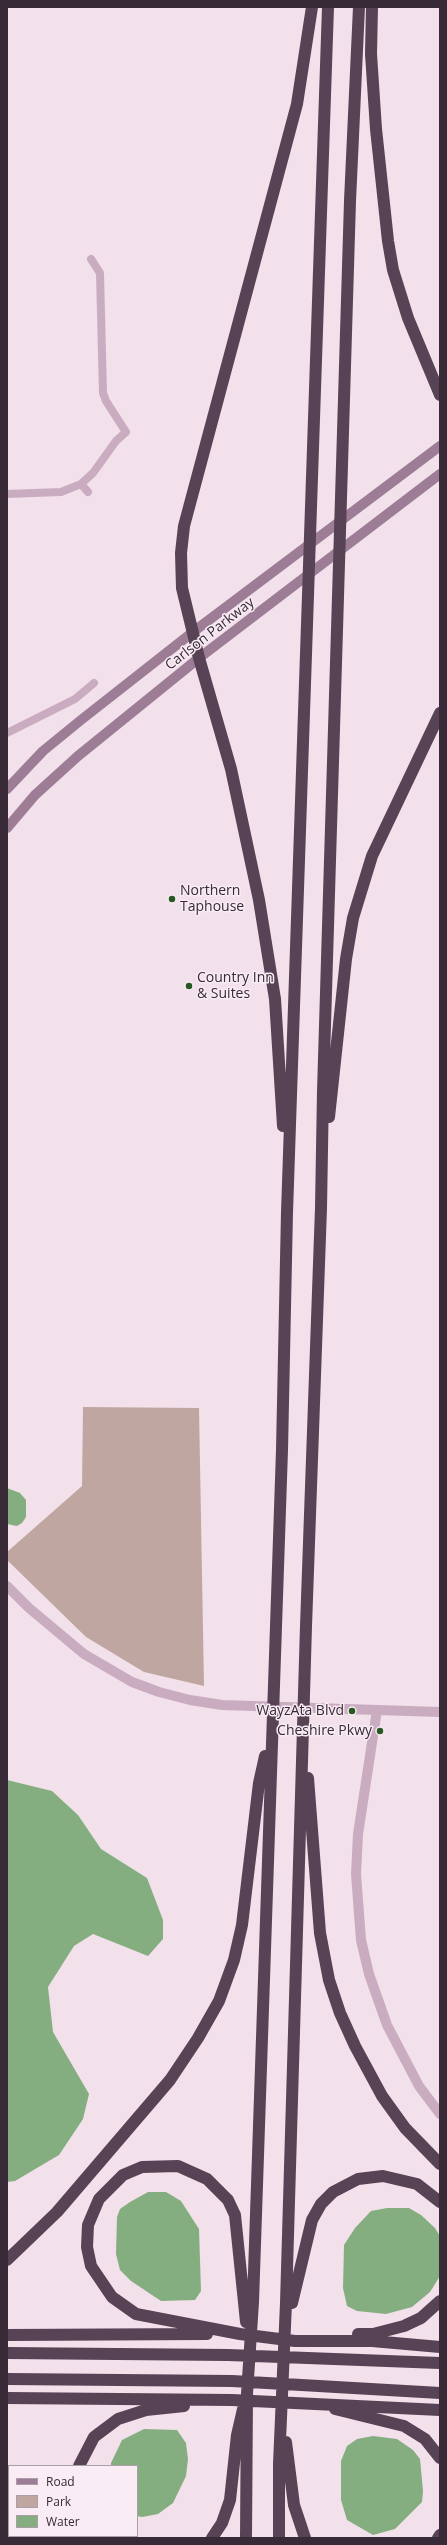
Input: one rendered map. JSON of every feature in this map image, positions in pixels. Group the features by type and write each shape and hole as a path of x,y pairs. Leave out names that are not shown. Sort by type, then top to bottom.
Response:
{"highway":[{"path":"287,1212 283,1110 273,978 241,809 182,588 182,538 297,104 312,7"},
{"path":"212,2538 222,2523 230,2500 242,2435 247,2394 244,2336 248,2302 282,1450 287,1212 328,7"},
{"path":"278,2538 283,2437 282,2398 285,2340 289,2303 306,1626 321,1208 323,1083 350,209 359,7"},
{"path":"372,7 371,54 376,129 388,241 393,270 408,318 440,395"},
{"path":"321,1208 340,1013 353,918 372,856 440,713"},
{"path":"304,1724 317,1908 323,1953 329,1980 354,2046 382,2096 405,2128 440,2164"},
{"path":"7,2260 57,2212 170,2080 195,2043 219,2001 234,1960 242,1925 258,1783 271,1736"},
{"path":"244,2336 146,2317 128,2310 112,2297 94,2271 87,2247 90,2216 98,2199 123,2175 142,2167 178,2166 207,2179 228,2200 235,2215 248,2302"},
{"path":"289,2303 312,2220 321,2204 333,2192 358,2179 384,2176 417,2184 440,2202"},
{"path":"272,2337 294,2334 373,2334 404,2326 421,2318 440,2301"},
{"path":"7,2335 244,2336 272,2337 294,2341 372,2341 440,2347"},
{"path":"7,2353 228,2355 440,2363"},
{"path":"7,2380 232,2381 440,2393"},
{"path":"7,2398 232,2400 440,2410"},
{"path":"80,2465 94,2437 118,2419 155,2409 232,2400"},
{"path":"320,2404 346,2414 404,2426 425,2439 440,2458"},
{"path":"242,2435 246,2538"},
{"path":"283,2437 294,2505 305,2538"}],"main road":[{"name":"Carlson Parkway","path":"7,789 43,751 193,632 440,446"},
{"name":"Carlson Parkway","path":"7,828 35,795 56,774 200,658 440,474"}],"street":[{"path":"7,494 61,492 81,484 93,474 116,441 126,432 106,401 103,393 100,273 92,259"},
{"path":"81,484 88,492"},
{"path":"7,733 75,699 94,682"},
{"path":"7,1586 29,1608 84,1654 132,1682 190,1700 250,1706 440,1712"},
{"path":"377,1710 358,1834 356,1881 361,1940 376,1999 390,2032 419,2086 440,2114"}],"green space":[{"path":"83,1407 199,1408 204,1686 144,1672 86,1637 7,1560 7,1552 82,1486"}],"water":[{"path":"7,1488 20,1493 26,1500 26,1517 22,1523 17,1526 7,1524"},
{"path":"7,1780 52,1791 78,1815 101,1849 147,1878 163,1920 163,1939 148,1956 93,1934 74,1946 48,1987 53,2032 89,2094 83,2119 59,2155 15,2181 7,2182"},
{"path":"148,2192 166,2192 181,2201 199,2229 201,2291 195,2300 161,2301 131,2281 120,2270 116,2254 117,2217 120,2209"},
{"path":"387,2208 409,2208 421,2215 435,2228 440,2236 440,2276 430,2292 412,2307 386,2314 357,2311 347,2306 343,2288 344,2245 355,2228 371,2211"},
{"path":"144,2429 177,2430 186,2443 188,2459 186,2476 173,2503 158,2514 142,2517 138,2516 138,2465 111,2465 122,2440"},
{"path":"373,2436 397,2439 413,2450 420,2459 423,2491 422,2502 395,2529 373,2535 347,2520 341,2500 341,2461 347,2446 357,2439"}],"place":[{"name":"Northern Taphouse","path":"172,899"},
{"name":"Country Inn & Suites","path":"189,986"},
{"name":"WayzAta Blvd","path":"352,1711"},
{"name":"Cheshire Pkwy","path":"380,1731"}]}
